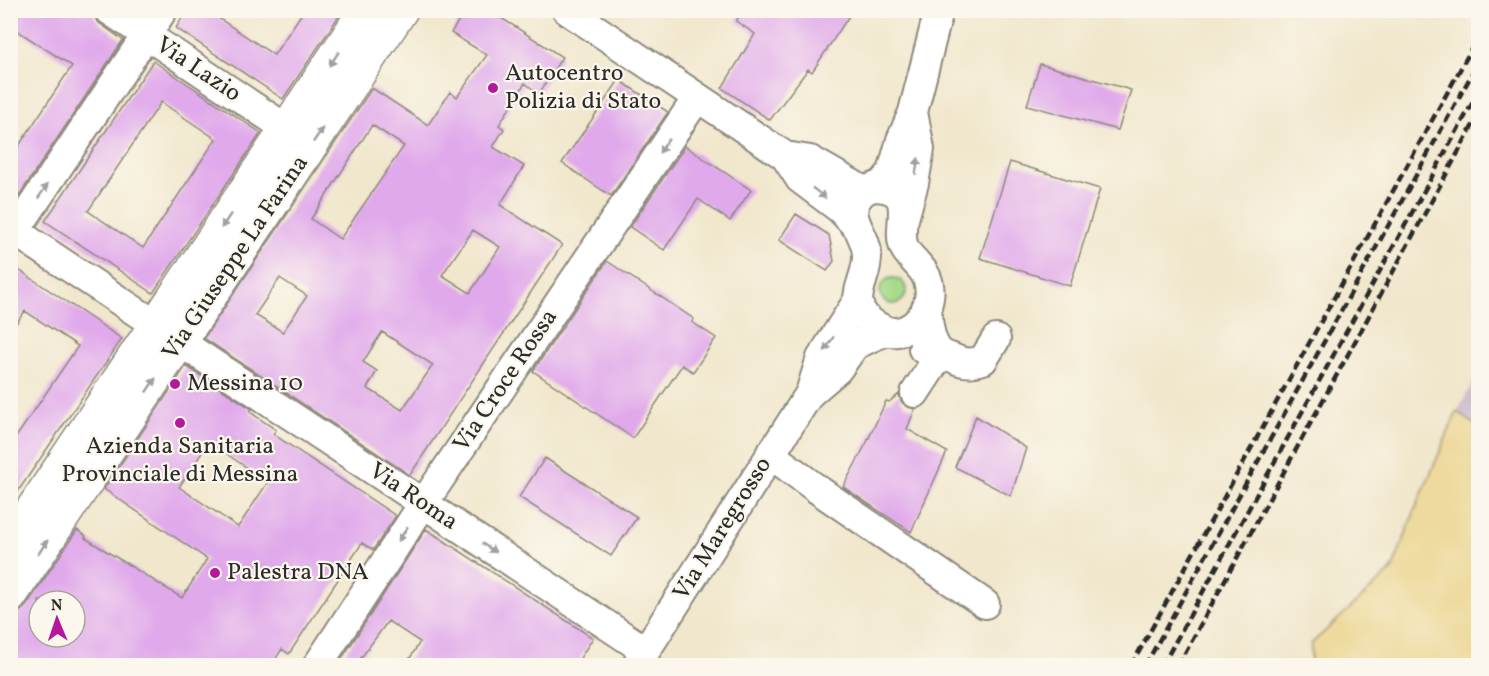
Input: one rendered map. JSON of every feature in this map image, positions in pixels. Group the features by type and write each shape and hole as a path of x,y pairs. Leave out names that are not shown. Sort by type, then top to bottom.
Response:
{"main road":[{"name":"Via Giuseppe La Farina","path":"10,596 287,129 366,10"},
{"name":"Via Giuseppe La Farina","path":"13,533 168,333 401,10"}],"street":[{"name":"Via Lazio","path":"109,10 287,129"},
{"path":"12,233 163,10"},
{"path":"567,10 785,156 800,179 840,209 857,227"},
{"path":"810,393 821,358 858,300 867,261 866,246 854,218 854,206 870,189 883,183 892,172 901,140 913,112 939,10"},
{"name":"Via Croce Rossa","path":"317,666 423,504 697,98"},
{"path":"904,219 920,149 913,112"},
{"path":"785,156 810,159 870,189 889,189 898,197 904,209 902,234 904,245 928,279 930,291 927,307 921,318 913,325 904,330 874,336 855,345 837,369 810,393"},
{"name":"Via Roma","path":"12,233 168,333 423,504 641,658"},
{"path":"858,300 869,320 913,345 960,361 972,363 983,360 996,339"},
{"path":"927,307 931,334 945,355"},
{"path":"915,393 945,355"},
{"name":"Via Maregrosso","path":"641,658 810,393"},
{"path":"770,454 817,489 985,604"}],"shaded area":[{"path":"1478,373 1478,427 1457,412"}],"green space":[{"path":"893,278 902,282 906,291 902,300 893,304 884,300 880,291 884,282"}],"sand":[{"path":"1457,412 1478,427 1478,665 1311,665 1311,644 1392,570"}],"building":[{"path":"10,10 93,10 99,23 123,40 10,209 10,159 72,66 10,26"},
{"path":"187,10 226,10 220,19 274,55 304,10 343,10 283,99 176,28"},
{"path":"465,10 489,10 562,57 539,94 525,83 499,125 504,129 493,147 524,166 500,205 562,245 410,475 204,338 372,88 428,125 450,92 457,97 487,55 451,33","holes":["372,125 404,146 340,239 311,219","473,230 500,247 470,293 442,275","280,278 307,296 283,332 255,315","382,332 433,365 402,410 367,388 377,371 363,362"]},
{"path":"743,10 853,10 812,72 808,69 770,120 722,88 755,34 736,21"},
{"path":"153,61 261,133 153,293 45,221","holes":["161,102 216,139 143,248 88,211"]},
{"path":"1040,64 1131,90 1118,130 1027,105"},
{"path":"619,80 668,112 611,196 562,163"},
{"path":"685,146 751,190 730,221 698,199 664,250 630,227"},
{"path":"1010,162 1100,189 1070,286 980,258"},
{"path":"796,214 829,235 834,261 827,271 779,240"},
{"path":"607,261 694,319 692,322 716,338 693,372 682,365 633,438 533,371"},
{"path":"10,264 122,339 10,503 10,446 78,346 25,311 10,332"},
{"path":"186,366 252,409 250,412 276,430 273,434 396,516 373,550 362,543 289,654 282,649 271,666 10,666 10,614 19,612 27,605 27,649 87,649 87,589 37,589 77,530 86,536 85,538 182,598 207,559 104,489","holes":["209,442 268,482 238,527 179,487"]},
{"path":"899,394 906,406 915,409 907,429 947,452 911,532 843,487 886,401 889,402"},
{"path":"976,416 1026,448 1011,496 955,467"},
{"path":"545,458 637,517 611,556 519,497"},
{"path":"426,529 593,638 575,666 405,666 420,642 388,621 355,666 337,666"}],"railway":[{"path":"1131,666 1478,37"},
{"path":"1145,666 1478,63"},
{"path":"1162,666 1478,93"},
{"path":"1178,666 1478,116"}],"place":[{"name":"Autocentro Polizia di Stato","path":"493,88"},
{"name":"Messina 10","path":"175,384"},
{"name":"Azienda Sanitaria Provinciale di Messina","path":"180,423"},
{"name":"Palestra DNA","path":"215,573"}]}
